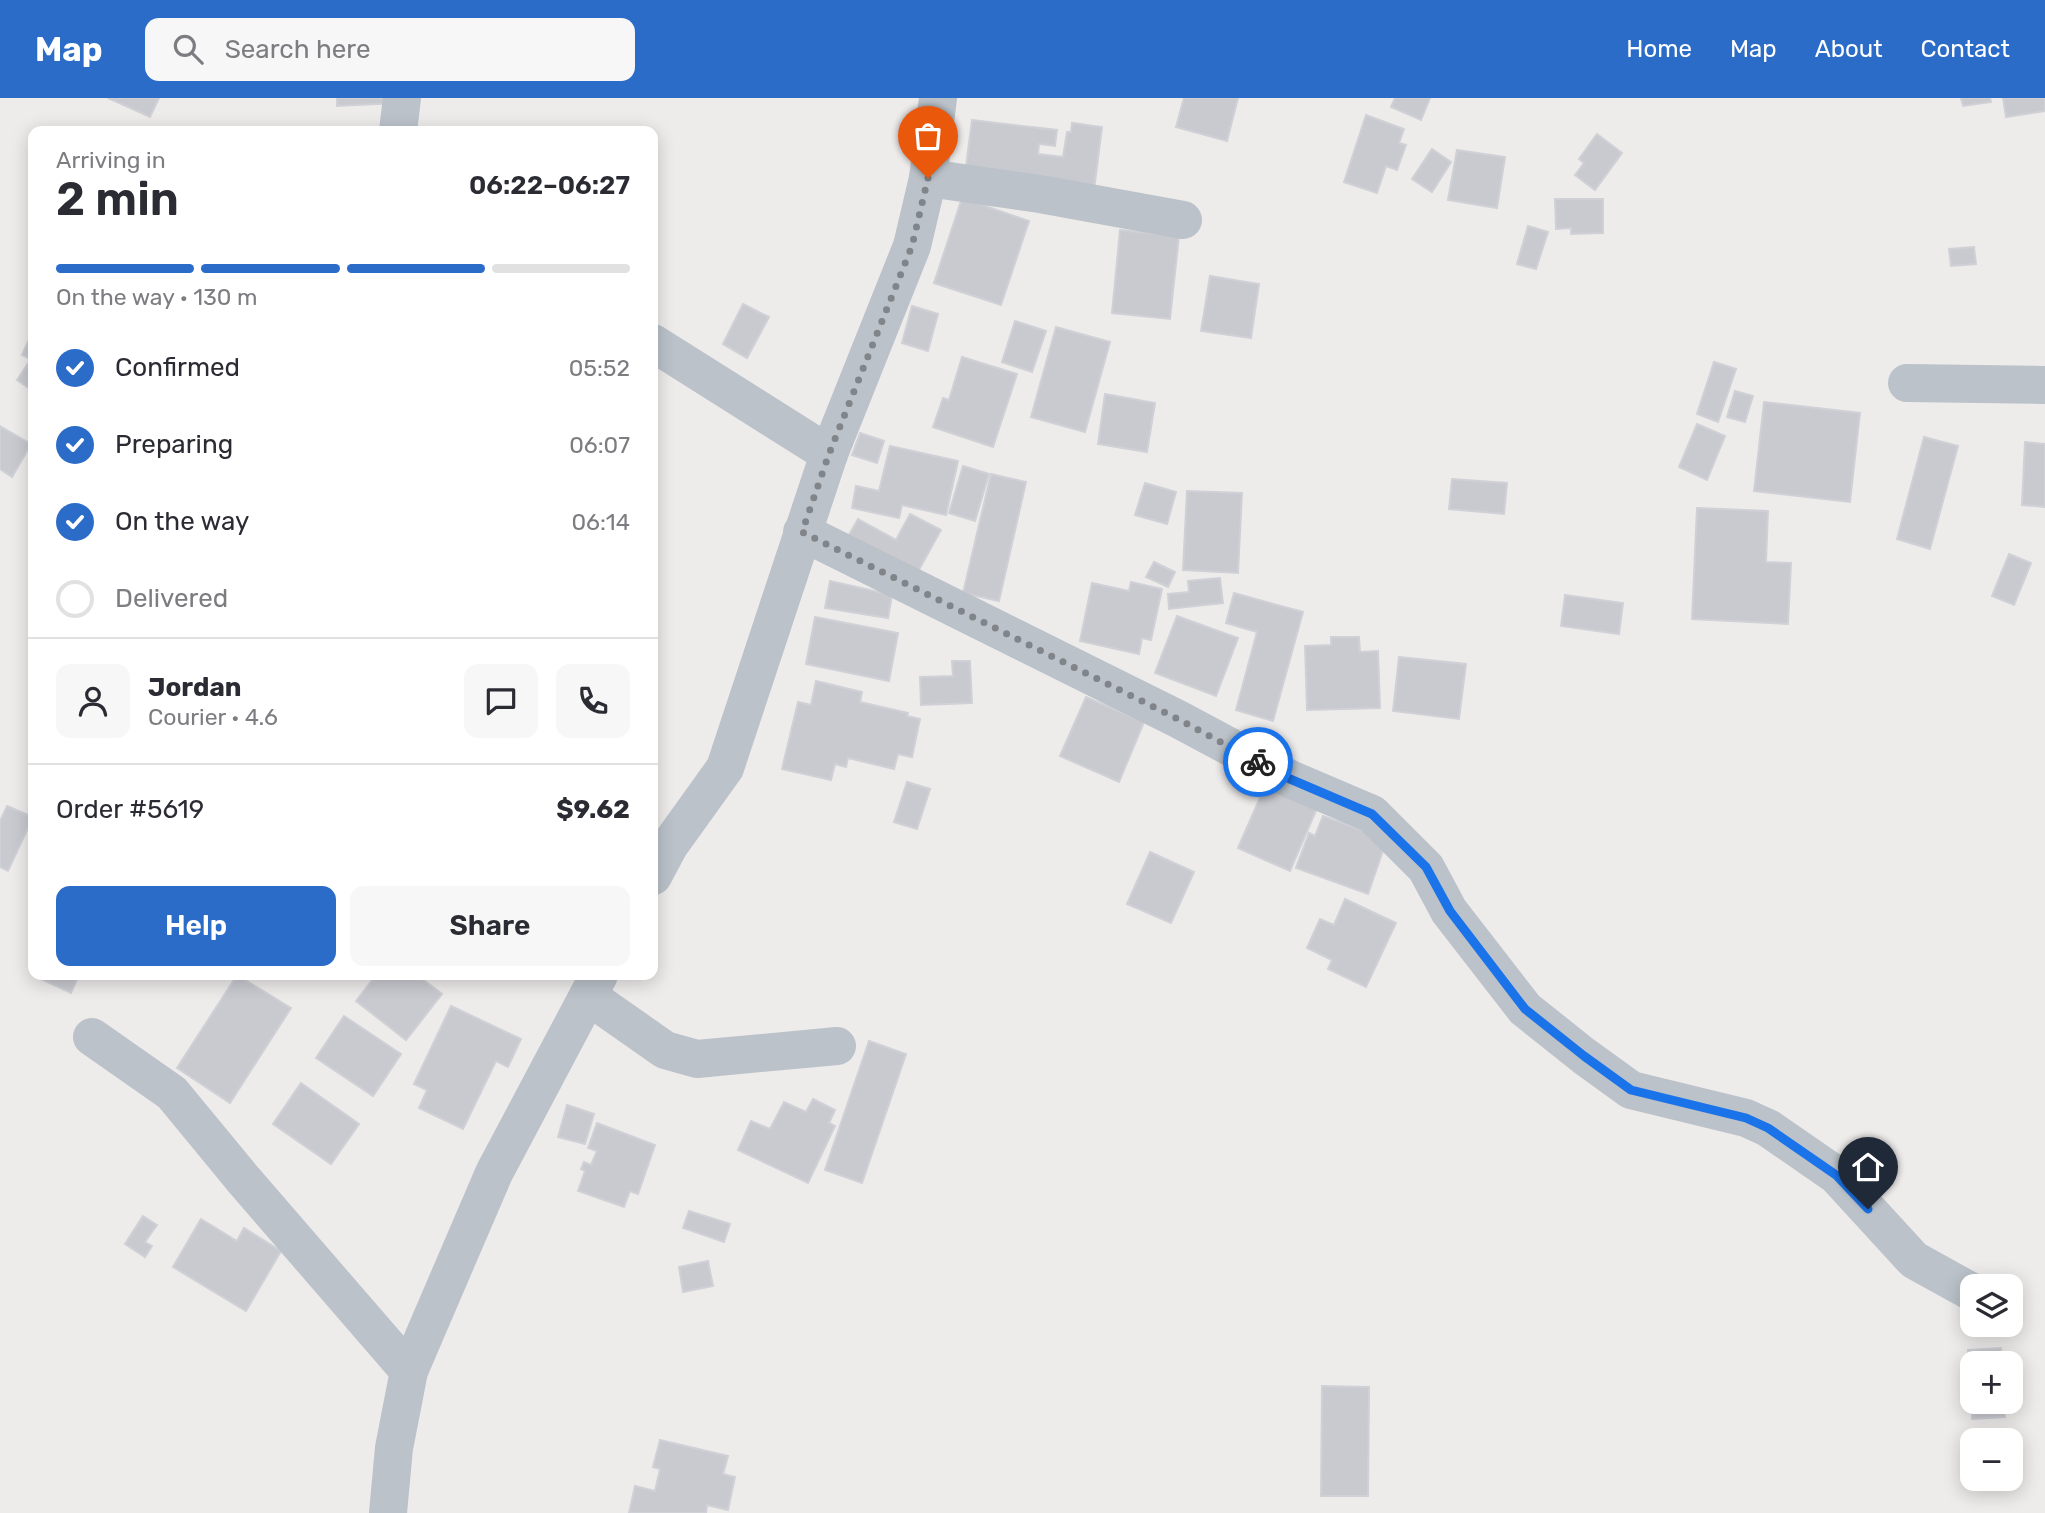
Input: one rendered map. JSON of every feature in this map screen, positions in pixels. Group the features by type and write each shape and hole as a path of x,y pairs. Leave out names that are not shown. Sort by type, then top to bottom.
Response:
{"street":[{"path":"399,126 402,98"},
{"path":"658,867 669,846 724,768 829,454 912,246 928,178 938,98"},
{"path":"928,178 1040,194 1183,220"},
{"path":"658,346 829,454"},
{"path":"1907,383 2045,385"},
{"path":"802,532 1178,719 1290,779 1372,814 1426,867 1450,911 1525,1009 1631,1090 1746,1118 1768,1128 1836,1175 1914,1260 1960,1285"},
{"path":"388,1513 394,1448 409,1371 494,1173 593,985 665,1051 697,1059 837,1046"},
{"path":"92,1037 172,1093 409,1371"}],"building":[{"path":"108,98 159,98 150,117"},
{"path":"337,98 395,98 396,103 337,106"},
{"path":"1184,98 1238,98 1227,141 1176,127"},
{"path":"1395,98 1430,98 1421,120 1391,107"},
{"path":"1961,98 1990,98 1991,102 1963,106"},
{"path":"2003,98 2045,98 2045,111 2006,117"},
{"path":"1366,115 1404,129 1399,143 1406,145 1397,170 1386,166 1377,193 1344,182"},
{"path":"972,120 1057,130 1055,146 1039,144 1038,154 1063,157 1067,132 1071,132 1072,123 1102,127 1094,190 965,174"},
{"path":"1597,134 1622,153 1595,190 1575,175 1584,163 1579,159"},
{"path":"1432,149 1451,162 1432,192 1412,179"},
{"path":"1457,150 1505,157 1497,208 1448,200"},
{"path":"962,198 1029,221 1001,305 934,283"},
{"path":"1555,199 1603,199 1603,233 1571,234 1571,228 1556,229"},
{"path":"1528,226 1548,232 1536,269 1517,264"},
{"path":"1120,230 1179,236 1170,319 1112,313"},
{"path":"1974,247 1976,264 1951,266 1949,249"},
{"path":"1210,276 1259,284 1251,338 1201,331"},
{"path":"743,304 769,317 747,358 723,344"},
{"path":"912,306 938,314 928,351 902,343"},
{"path":"1015,321 1046,331 1032,372 1002,362"},
{"path":"1056,327 1110,342 1085,432 1031,417"},
{"path":"28,342 28,358 22,355"},
{"path":"962,357 1017,374 993,447 933,427 943,398 949,400"},
{"path":"1714,362 1736,369 1718,422 1697,414"},
{"path":"28,364 28,388 17,380"},
{"path":"1735,391 1753,396 1745,422 1727,417"},
{"path":"1105,394 1155,403 1147,452 1098,444"},
{"path":"1764,402 1860,413 1850,502 1754,491"},
{"path":"1697,424 1725,436 1707,480 1679,467"},
{"path":"0,426 28,442 28,449 12,477 0,469"},
{"path":"860,433 884,441 877,463 852,455"},
{"path":"1924,437 1958,446 1930,549 1897,539"},
{"path":"2025,442 2045,444 2045,507 2022,505"},
{"path":"890,446 958,461 946,515 902,505 899,518 852,508 856,486 879,491"},
{"path":"963,466 989,474 975,521 949,513"},
{"path":"991,474 1026,482 999,601 963,593"},
{"path":"1452,479 1507,483 1504,514 1449,509"},
{"path":"1145,483 1176,492 1167,524 1135,515"},
{"path":"1187,491 1242,493 1238,573 1183,570"},
{"path":"1697,508 1768,511 1766,562 1791,563 1788,624 1692,619"},
{"path":"910,514 941,530 915,577 846,540 858,519 896,540"},
{"path":"2009,554 2031,563 2014,605 1992,596"},
{"path":"1154,562 1175,572 1168,587 1146,577"},
{"path":"1220,578 1223,603 1169,609 1168,594 1189,592 1188,581"},
{"path":"830,581 892,595 888,618 825,608"},
{"path":"1131,582 1162,589 1151,640 1142,638 1139,654 1080,641 1092,583 1129,591"},
{"path":"1234,593 1303,612 1273,721 1236,710 1257,632 1226,623"},
{"path":"1565,595 1623,603 1619,634 1561,626"},
{"path":"1177,616 1238,638 1216,696 1155,673"},
{"path":"815,617 898,633 889,681 806,664"},
{"path":"1331,637 1359,637 1360,652 1378,651 1380,708 1307,710 1305,646 1331,645"},
{"path":"1399,657 1466,664 1459,719 1393,711"},
{"path":"952,661 970,661 972,703 921,705 920,677 953,676"},
{"path":"816,681 862,692 860,702 908,713 907,716 920,719 912,757 898,754 894,769 848,758 846,767 835,764 831,780 782,769 798,702 811,705"},
{"path":"1086,697 1144,722 1119,782 1060,756"},
{"path":"1269,777 1321,799 1290,871 1238,848"},
{"path":"907,782 930,789 917,829 894,822"},
{"path":"7,806 28,815 28,828 8,871 0,867 0,821"},
{"path":"1323,816 1387,839 1368,894 1296,868 1309,833 1315,836"},
{"path":"1150,852 1194,872 1171,923 1127,904"},
{"path":"1345,899 1396,923 1366,987 1328,969 1332,960 1307,948 1320,919 1334,925"},
{"path":"43,980 77,980 71,993"},
{"path":"234,980 245,980 291,1008 230,1103 177,1068"},
{"path":"372,980 424,980 442,994 406,1040 356,1001"},
{"path":"451,1006 521,1039 508,1067 496,1061 463,1129 419,1108 427,1090 414,1084"},
{"path":"344,1016 401,1054 373,1096 316,1058"},
{"path":"869,1041 906,1054 862,1183 825,1170"},
{"path":"301,1083 359,1124 331,1164 273,1124"},
{"path":"813,1099 835,1110 829,1123 835,1126 808,1183 738,1150 751,1121 770,1129 784,1102 806,1112"},
{"path":"567,1105 594,1114 585,1144 558,1137"},
{"path":"597,1123 655,1145 638,1194 630,1191 624,1207 578,1191 585,1171 581,1169 584,1162 591,1165 597,1151 588,1148"},
{"path":"689,1211 730,1224 724,1242 683,1228"},
{"path":"143,1216 157,1225 145,1242 152,1246 145,1257 125,1244"},
{"path":"201,1219 237,1241 244,1228 281,1251 246,1311 173,1267"},
{"path":"708,1261 713,1286 683,1292 679,1267"},
{"path":"2001,1348 2001,1351 1968,1351"},
{"path":"1322,1386 1369,1387 1368,1496 1321,1496"},
{"path":"1972,1414 2005,1414 2005,1417 1972,1419"},
{"path":"660,1440 728,1456 723,1474 735,1477 728,1510 707,1505 706,1513 629,1513 635,1486 655,1491 660,1469 653,1467"}],"way so far":[{"path":"928,178 912,246 829,454 802,532 1178,719 1258,762"}],"route":[{"path":"1258,762 1290,779 1372,814 1426,867 1450,911 1525,1009 1584,1056 1631,1090 1746,1118 1768,1128 1836,1175 1868,1209"}]}
